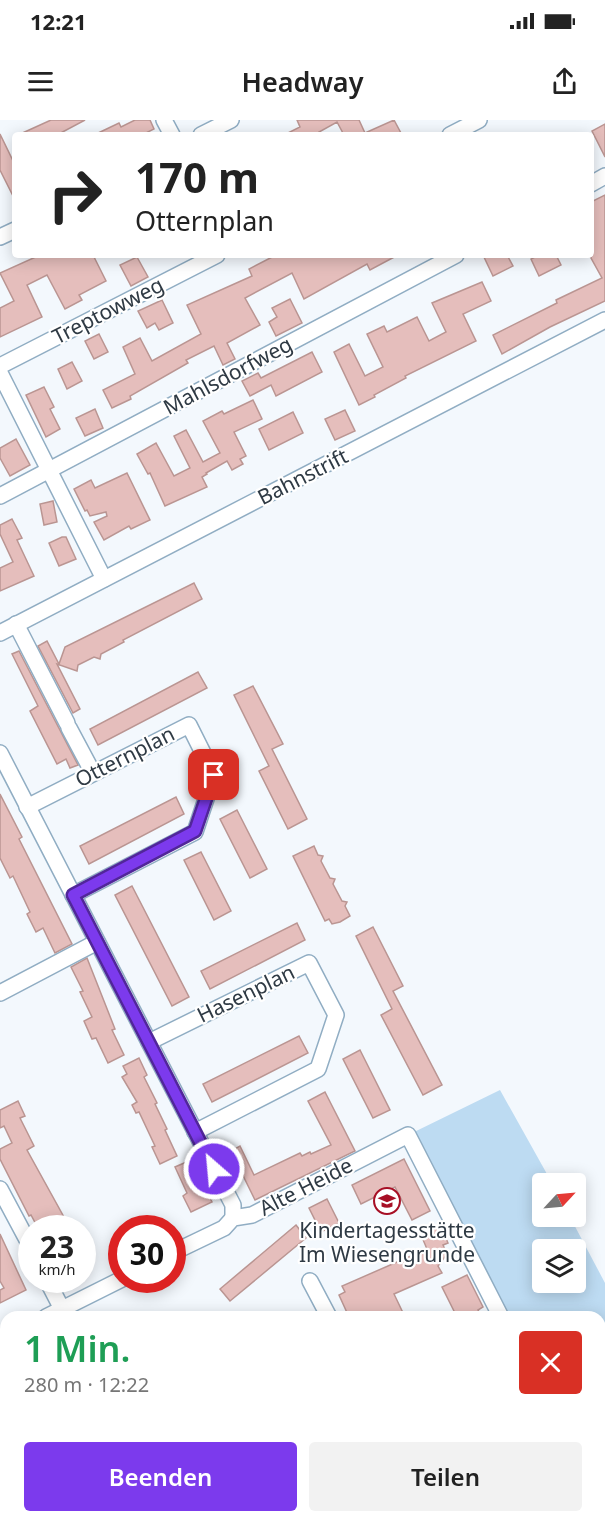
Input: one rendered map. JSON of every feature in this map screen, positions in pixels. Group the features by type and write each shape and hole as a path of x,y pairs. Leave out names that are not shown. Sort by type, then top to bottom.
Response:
{"street":[{"path":"207,132 231,120"},
{"path":"456,132 479,120"},
{"name":"Treptowweg","path":"0,366 211,258"},
{"name":"Mahlsdorfweg","path":"0,496 450,258"},
{"name":"Bahnstrift","path":"0,633 605,320"},
{"path":"0,373 104,579"},
{"path":"16,624 93,774"},
{"name":"Otternplan","path":"27,807 189,725 214,775 195,831 73,895"},
{"path":"0,753 233,1205 233,1218"},
{"path":"0,993 97,942"},
{"name":"Hasenplan","path":"149,1042 309,963 336,1015 318,1069 195,1132"},
{"name":"Alte Heide","path":"186,1247 224,1228 233,1218 252,1215 408,1135 498,1311"},
{"path":"0,1189 18,1223"},
{"path":"310,1281 326,1311"},
{"path":"58,1311 108,1286"},
{"path":"54,1293 62,1309"}],"shaded area":[{"path":"500,1090 546,1173 532,1173 532,1227 575,1227 582,1239 532,1239 532,1293 586,1293 586,1247 605,1283 605,1311 498,1311 408,1135"}],"building":[{"path":"51,120 85,120 63,132 25,132"},
{"path":"135,120 150,120 154,129 148,132 100,132 119,123 121,127"},
{"path":"297,120 359,120 365,132 342,132 337,122 319,132 290,132 300,127"},
{"path":"394,120 400,132 367,132"},
{"path":"605,124 605,157 594,132 592,131"},
{"path":"0,134 12,159 12,194 0,170"},
{"path":"605,195 605,301 550,327 502,354 493,335 557,303 556,300 602,278 591,258 594,258 594,200"},
{"path":"33,258 94,258 106,281 79,295 82,300 65,309 47,275 27,285 42,317 0,337 0,308 14,301 0,273"},
{"path":"138,258 148,277 131,286 120,265"},
{"path":"270,258 392,258 370,270 367,264 304,299 292,273 245,298 260,325 227,343 235,359 223,365 214,346 186,360 188,363 130,396 131,399 112,408 103,390 135,374 123,347 140,338 152,361 201,334 187,305 252,276 249,269"},
{"path":"484,258 509,258 513,266 493,276"},
{"path":"558,258 561,265 539,276 531,259"},
{"path":"482,282 491,301 463,314 476,341 405,376 406,378 359,405 334,352 349,344 365,376 383,367 367,334 384,326 387,332 417,317 429,341 446,332 432,303"},
{"path":"290,299 302,323 276,336 269,322 277,317 272,308"},
{"path":"162,300 173,323 159,330 155,323 147,328 138,311"},
{"path":"99,334 108,352 94,359 85,341"},
{"path":"312,352 322,372 276,396 271,385 250,396 242,381 258,373 261,378"},
{"path":"72,362 82,381 67,389 58,369"},
{"path":"44,387 54,407 50,409 60,429 46,437 26,395"},
{"path":"253,400 262,419 234,432 246,456 240,459 243,464 232,470 227,461 202,477 207,487 165,506 150,473 148,474 137,454 156,443 174,476 190,468 174,436 186,430 203,462 220,453 203,421 222,411 224,414"},
{"path":"95,409 103,428 85,436 76,418"},
{"path":"345,410 355,431 335,440 325,419"},
{"path":"293,412 303,433 269,450 259,429"},
{"path":"16,439 30,465 10,476 0,458 0,448"},
{"path":"127,473 150,520 131,529 129,526 104,540 94,522 107,516 106,512 90,516 74,489 91,480 95,488"},
{"path":"53,501 57,522 44,525 40,504"},
{"path":"12,519 22,538 17,540 34,576 0,591 0,568 13,562 0,534 0,525"},
{"path":"66,537 76,559 59,566 49,543"},
{"path":"194,583 202,599 123,640 124,642 101,654 100,659 94,657 78,665 77,671 57,664 80,709 73,713 38,646 47,641 59,664 65,647"},
{"path":"19,651 78,765 70,768 66,759 57,764 30,711 38,706 12,654"},
{"path":"198,672 207,688 98,745 90,729"},
{"path":"253,686 283,744 272,749 307,819 288,829 259,771 269,766 234,695"},
{"path":"0,794 22,837 19,839 72,944 55,953 43,928 36,932 27,914 30,912 13,876 10,878 0,858"},
{"path":"176,797 184,814 89,864 80,846"},
{"path":"237,810 267,869 250,878 220,819"},
{"path":"314,846 318,855 323,856 321,861 330,878 335,879 333,884 342,901 347,902 345,906 350,916 340,922 332,924 329,919 325,921 293,856"},
{"path":"201,852 231,911 214,920 184,860"},
{"path":"132,886 189,997 172,1006 115,895"},
{"path":"297,923 305,940 210,989 201,971"},
{"path":"373,927 403,986 393,991 442,1085 423,1095 381,1015 392,1009 356,936"},
{"path":"87,958 115,1029 112,1030 124,1055 108,1063 96,1038 92,1039 84,1021 92,1017 71,967"},
{"path":"299,1036 308,1053 212,1102 203,1084"},
{"path":"360,1050 390,1110 373,1118 343,1059"},
{"path":"139,1058 147,1075 144,1077 157,1103 155,1104 177,1156 160,1164 152,1147 155,1146 139,1112 136,1113 132,1105 137,1102 122,1077 127,1074 123,1066"},
{"path":"325,1092 355,1151 255,1200 231,1151 240,1146 254,1175 300,1153 302,1156 310,1152 311,1154 331,1145 308,1101"},
{"path":"18,1101 25,1116 20,1118 34,1146 27,1150 63,1215 28,1215 0,1159 0,1149 12,1143 4,1126 0,1128 0,1110"},
{"path":"404,1159 430,1211 412,1220 395,1187 361,1204 352,1185"},
{"path":"191,1160 212,1202 191,1212 183,1196 187,1193 175,1167"},
{"path":"327,1199 339,1223 321,1232 309,1208"},
{"path":"296,1225 306,1238 230,1301 220,1289"},
{"path":"441,1226 448,1243 443,1245 447,1254 438,1266 442,1273 394,1294 402,1311 346,1311 339,1295 345,1292 342,1286 427,1249 421,1235"},
{"path":"0,1234 18,1273 18,1293 20,1293 0,1303 0,1290 4,1288 0,1281"},
{"path":"467,1275 483,1307 479,1311 454,1311 442,1287"}],"place":[{"name":"Kindertagesstätte Im Wiesengrunde","path":"387,1201"}],"route":[{"path":"214,775 195,831 73,895 214,1169"}]}
